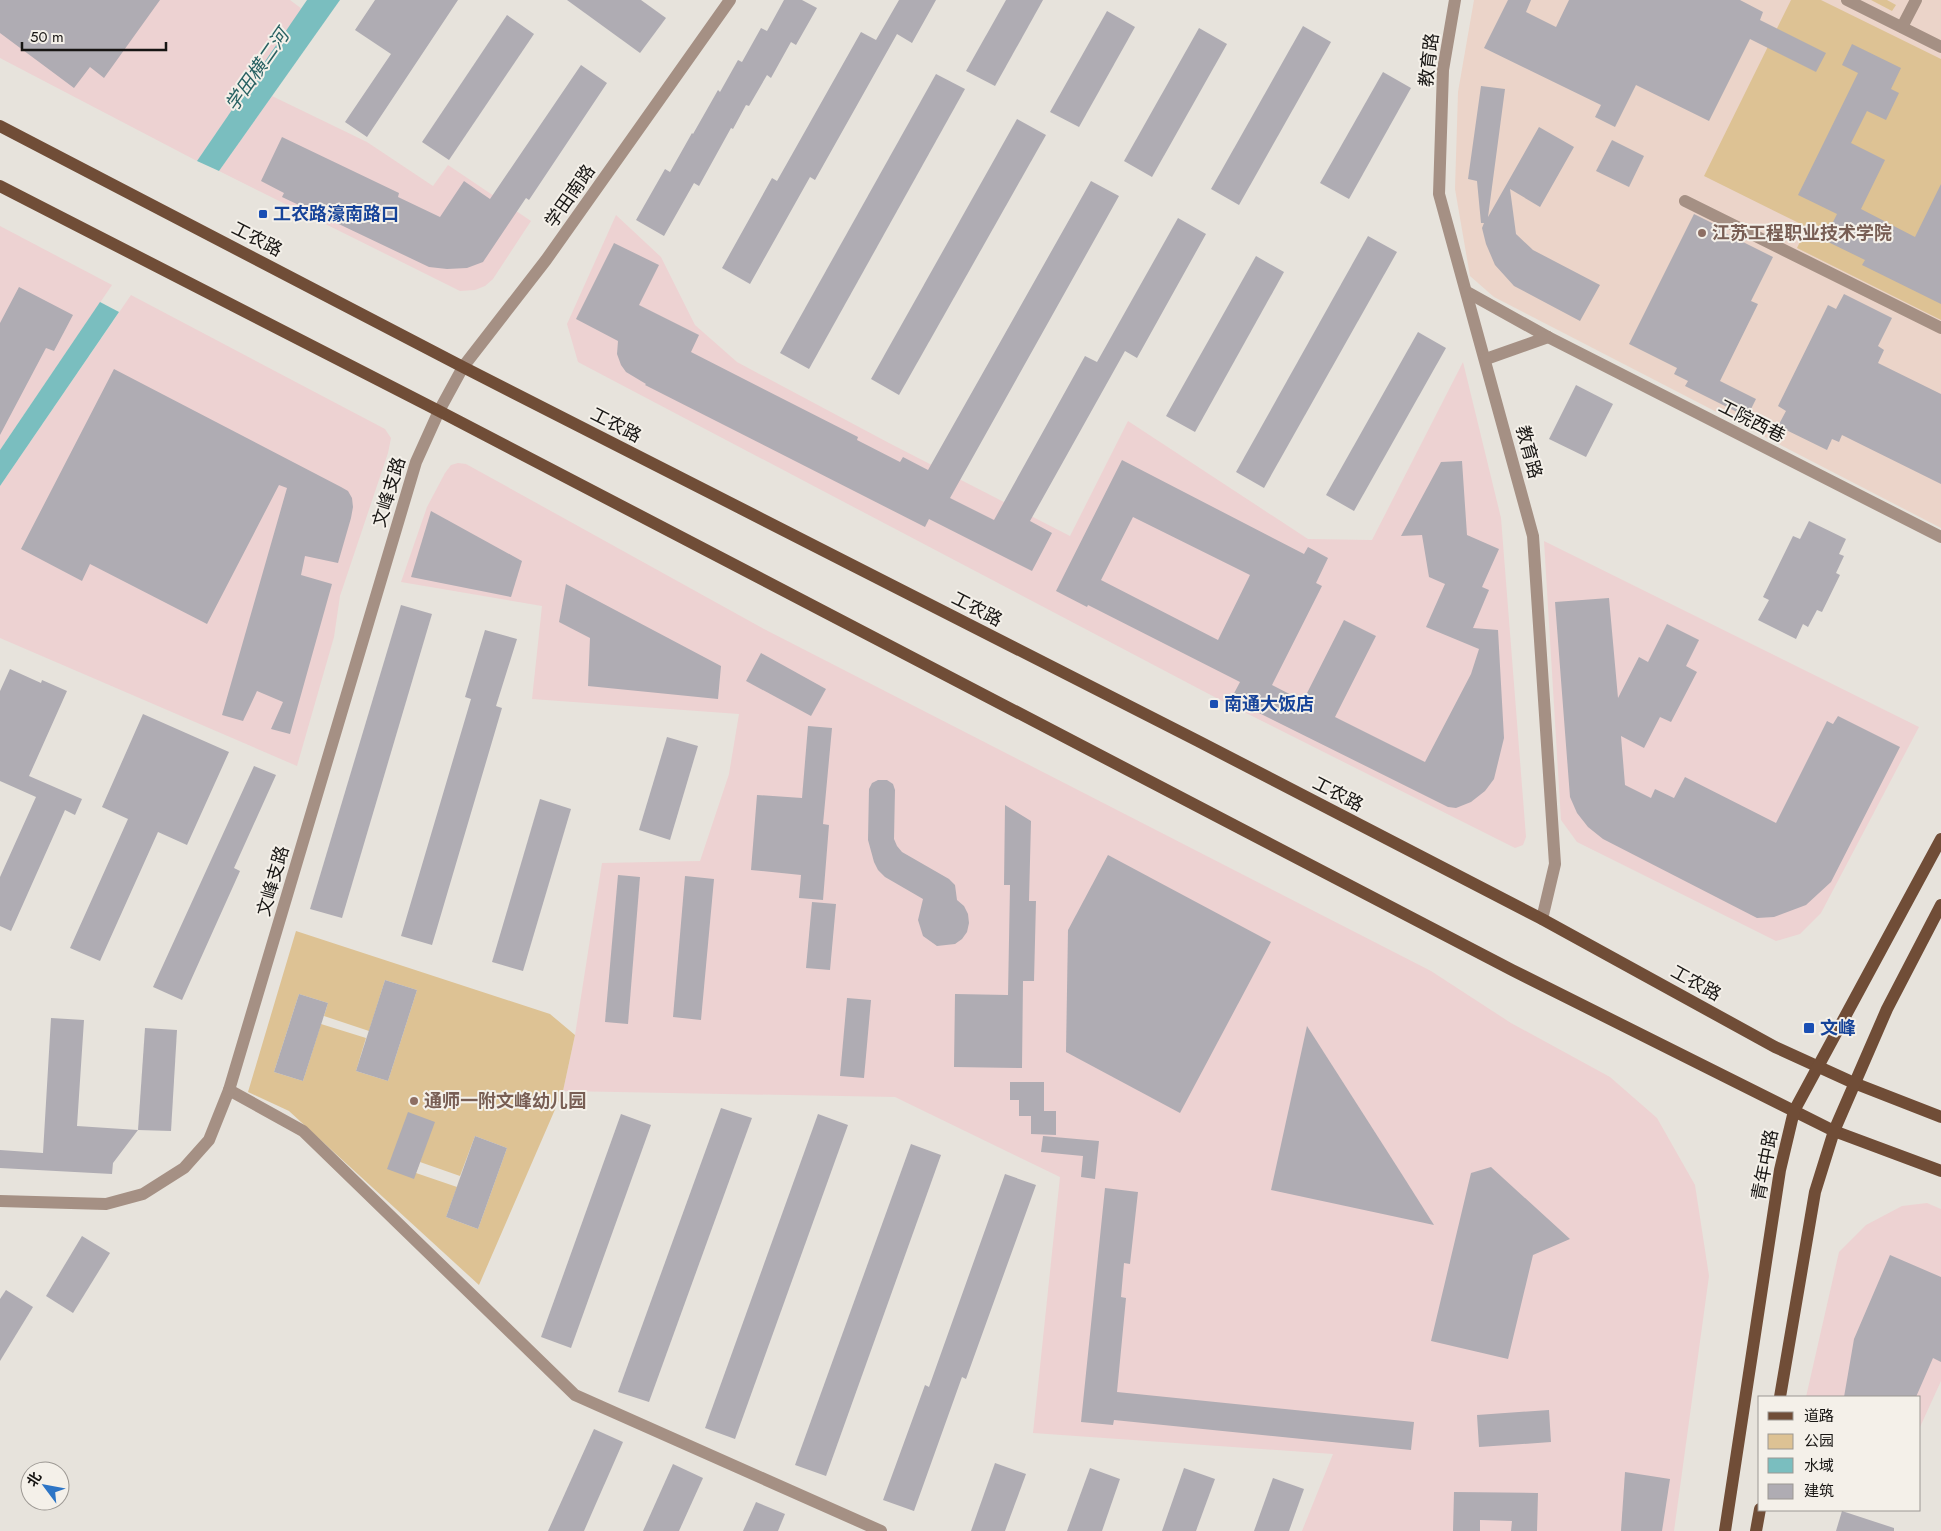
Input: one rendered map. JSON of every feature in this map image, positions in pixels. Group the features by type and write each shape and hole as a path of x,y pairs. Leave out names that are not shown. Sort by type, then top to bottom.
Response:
{"main road":[{"name":"工农路","path":"0,126 463,367 1198,741 1542,919 1775,1047 1854,1082 1941,1116"},
{"path":"0,186 439,411 1283,849 1512,970 1834,1130 1941,1171"},
{"name":"青年中路","path":"1725,1531 1780,1170 1794,1111 1941,839"},
{"path":"1780,1396 1814,1192 1834,1130 1887,1009 1941,905"},
{"path":"1756,1531 1760,1511"}],"street":[{"name":"学田南路","path":"439,411 463,367 546,260 730,0"},
{"name":"教育路","path":"1455,0 1443,70 1439,194 1486,359 1533,536 1555,864 1542,919"},
{"path":"1847,0 1941,47"},
{"path":"1902,27 1916,0"},
{"path":"1685,201 1941,328"},
{"name":"工院西巷","path":"1467,292 1548,337 1941,537"},
{"path":"1486,359 1548,337"},
{"name":"文峰支路","path":"0,1201 106,1204 143,1194 184,1168 210,1140 229,1090 416,462 439,411"},
{"path":"229,1090 302,1131 575,1395 881,1531"}],"shaded area":[{"path":"0,0 290,0 302,9 197,161 0,58"},
{"name":"江苏工程职业技术学院","path":"1474,0 1941,0 1941,528 1494,297 1470,276 1455,189 1458,92"},
{"path":"272,96 367,142 433,186 448,165 531,221 493,279 485,286 475,290 460,291 219,171"},
{"path":"616,215 661,257 695,325 737,362 1070,536 1128,421 1308,539 1372,540 1463,362 1501,518 1526,837 1523,845 1515,848 1224,702 578,362 567,324"},
{"path":"0,226 112,285 0,450"},
{"path":"131,295 385,429 391,438 388,453 340,596 334,637 297,766 0,638 0,486"},
{"path":"458,463 466,464 764,629 1431,971 1511,1023 1610,1077 1657,1118 1695,1185 1709,1276 1674,1531 1302,1531 1333,1454 1033,1433 1060,1177 895,1097 563,1091 575,1035 602,863 700,861 729,774 739,714 532,699 542,606 401,582 427,507 445,473 451,465"},
{"path":"1544,541 1919,727 1821,913 1800,934 1776,941 1577,842 1561,820"},
{"path":"1927,1203 1941,1209 1941,1381 1921,1425 1921,1396 1806,1396 1839,1252 1866,1225 1902,1206"}],"green space":[{"path":"1791,0 1821,0 1941,59 1941,320 1797,248 1807,227 1704,176"},
{"path":"1871,0 1887,0 1896,5 1892,11"},
{"name":"通师一附文峰幼儿园","path":"296,931 550,1014 575,1035 563,1091 479,1285 289,1111 248,1092","holes":["385,980 417,990 388,1081 356,1071 366,1038 321,1024 303,1081 274,1072 299,994 328,1003 324,1016 369,1031","434,1122 420,1162 460,1176 475,1136 507,1148 478,1229 446,1217 457,1187 416,1173"]}],"water":[{"path":"307,0 340,0 219,171 197,161"},
{"path":"100,302 119,312 0,486 0,450"}],"building":[{"path":"0,0 160,0 104,78 90,67 74,88 0,33"},
{"path":"375,0 458,0 367,137 345,122 391,54 355,30"},
{"path":"567,0 641,0 666,18 640,53"},
{"path":"784,0 802,0 817,8 796,45 791,42 771,78 767,75 749,106 746,105 699,186 694,183 664,236 636,220 665,169 670,172 718,90 720,92 738,60 742,62 761,28 767,31"},
{"path":"899,0 936,0 912,43 897,34 815,180 810,177 750,284 722,268 772,178 777,181 861,32 876,40"},
{"path":"1006,0 1043,0 995,86 966,71"},
{"path":"1508,0 1531,0 1526,12 1556,27 1569,0 1740,0 1763,12 1760,20 1826,53 1816,72 1750,39 1709,121 1636,85 1615,127 1595,117 1601,105 1484,48"},
{"path":"1107,11 1135,27 1079,127 1050,112"},
{"path":"507,15 534,34 449,160 422,142"},
{"path":"1303,26 1331,42 1239,205 1211,189"},
{"path":"1199,28 1227,44 1152,177 1124,161"},
{"path":"1852,44 1901,68 1891,89 1899,93 1886,120 1867,111 1851,143 1885,160 1861,209 1915,237 1941,184 1941,304 1862,265 1865,260 1824,240 1837,214 1798,195 1858,73 1842,65"},
{"path":"581,65 607,83 529,200 526,198 483,262 467,268 447,269 429,267 282,197 284,193 261,181 282,137 399,193 398,197 440,217 464,181 490,199"},
{"path":"1383,72 1411,88 1349,199 1320,183"},
{"path":"936,74 965,89 809,369 780,353"},
{"path":"1481,86 1505,89 1488,217 1539,127 1574,147 1540,207 1510,189 1516,234 1533,250 1600,285 1580,321 1514,286 1495,265 1486,244 1482,228 1484,223 1481,223 1477,181 1468,179"},
{"path":"1017,119 1046,135 899,395 871,379"},
{"path":"1612,140 1644,156 1629,187 1596,171"},
{"path":"1091,181 1119,196 950,498 994,520 1085,356 1097,362 1178,218 1206,234 1137,358 1125,351 1030,521 1052,533 1032,571 929,519 925,527 645,385 626,372 621,365 617,354 618,341 576,319 614,243 659,265 639,305 699,335 691,352 858,437 857,440 900,462 903,457 928,470"},
{"path":"1694,214 1726,230 1725,233 1773,257 1751,301 1758,304 1720,381 1756,399 1747,417 1685,386 1688,381 1674,374 1677,368 1629,344"},
{"path":"1368,236 1397,252 1264,488 1236,472"},
{"path":"1256,256 1284,272 1195,432 1166,416"},
{"path":"19,287 73,315 54,351 46,348 0,435 0,323"},
{"path":"1844,294 1892,318 1878,346 1884,350 1878,363 1941,394 1941,484 1842,435 1839,442 1832,439 1827,450 1778,426 1786,411 1778,406 1828,305 1836,309"},
{"path":"1418,332 1446,348 1354,511 1326,495"},
{"path":"114,369 341,487 348,491 352,498 351,518 338,563 305,556 301,575 332,584 290,734 271,729 283,702 257,691 243,721 222,715 287,488 279,485 207,624 90,564 82,581 21,549"},
{"path":"1576,385 1613,404 1586,457 1549,439"},
{"path":"1122,460 1304,554 1308,547 1328,558 1316,583 1322,586 1272,685 1303,701 1344,620 1376,636 1335,717 1425,762 1471,674 1479,649 1426,627 1445,584 1429,577 1422,535 1401,536 1441,462 1462,461 1467,535 1499,549 1482,587 1489,590 1473,628 1498,630 1504,738 1494,779 1485,791 1471,802 1456,808 1448,807 1231,699 1240,682 1088,605 1087,607 1056,591","holes":["1133,517 1250,575 1218,640 1101,580"]},
{"path":"431,511 522,561 511,597 411,577"},
{"path":"1809,521 1846,539 1839,554 1844,556 1836,573 1840,575 1822,612 1817,610 1808,627 1803,624 1796,639 1758,620 1769,600 1763,597 1793,536 1800,539"},
{"path":"566,584 721,666 718,699 588,686 590,638 559,622"},
{"path":"1609,598 1618,698 1639,657 1648,662 1667,624 1699,640 1686,666 1697,672 1671,722 1660,717 1644,748 1621,736 1625,785 1651,798 1655,789 1674,798 1685,777 1776,823 1827,721 1833,724 1838,716 1900,747 1831,882 1806,905 1774,917 1757,918 1603,839 1588,827 1577,813 1570,797 1555,602"},
{"path":"401,605 432,614 342,918 310,909"},
{"path":"485,630 517,639 496,706 502,708 432,945 401,936 471,699 465,697"},
{"path":"761,653 826,689 811,716 746,681"},
{"path":"10,669 41,683 42,680 67,691 29,776 82,799 75,815 65,810 11,931 0,926 0,877 36,797 0,781 0,691"},
{"path":"143,714 229,752 187,845 158,832 100,961 70,948 128,819 102,807"},
{"path":"808,726 832,728 823,824 829,825 823,900 799,898 801,875 751,870 757,795 802,798"},
{"path":"667,737 698,746 670,840 639,830"},
{"path":"254,766 276,775 234,868 240,871 182,1000 153,987"},
{"path":"878,780 887,780 893,784 895,790 894,839 897,846 902,852 949,879 955,885 957,900 964,906 968,914 969,923 967,932 955,944 937,946 923,936 918,920 923,899 885,877 878,870 874,862 868,840 869,789 872,783"},
{"path":"540,799 571,809 523,971 492,962"},
{"path":"1005,805 1031,821 1029,901 1036,901 1034,981 1023,981 1022,1068 954,1067 955,994 1008,995 1010,885 1004,885"},
{"path":"1108,855 1271,942 1180,1113 1066,1052 1068,930"},
{"path":"618,875 640,877 628,1024 605,1022"},
{"path":"685,876 714,879 701,1020 673,1017"},
{"path":"812,902 836,904 830,970 806,968"},
{"path":"385,980 417,990 388,1081 356,1071"},
{"path":"299,994 328,1003 303,1081 274,1072"},
{"path":"847,998 871,1000 864,1078 840,1076"},
{"path":"51,1018 84,1020 77,1126 138,1130 113,1163 112,1174 0,1168 0,1150 43,1153"},
{"path":"1307,1026 1403,1176 1434,1225 1271,1190"},
{"path":"145,1028 177,1030 171,1131 138,1130"},
{"path":"1010,1082 1044,1082 1044,1111 1056,1111 1056,1135 1031,1134 1031,1116 1019,1116 1019,1100 1010,1100"},
{"path":"721,1108 752,1118 649,1402 618,1392"},
{"path":"408,1112 435,1122 414,1179 387,1169"},
{"path":"621,1114 651,1125 571,1348 541,1337"},
{"path":"818,1114 848,1125 735,1439 705,1428"},
{"path":"475,1136 507,1148 478,1229 446,1217"},
{"path":"1043,1136 1099,1141 1095,1179 1081,1177 1083,1156 1041,1152"},
{"path":"911,1144 941,1155 826,1476 795,1465"},
{"path":"1491,1167 1570,1239 1533,1255 1508,1359 1431,1341 1471,1173"},
{"path":"1005,1174 1036,1185 966,1379 962,1377 914,1511 883,1500 925,1385 929,1387"},
{"path":"1105,1188 1138,1192 1130,1264 1124,1263 1121,1297 1126,1298 1117,1392 1414,1422 1411,1450 1114,1420 1113,1425 1081,1422"},
{"path":"82,1236 110,1253 73,1313 46,1296"},
{"path":"1890,1255 1941,1277 1941,1362 1933,1358 1916,1396 1844,1396 1854,1339"},
{"path":"6,1290 33,1307 0,1361 0,1299"},
{"path":"1549,1410 1551,1442 1479,1447 1477,1415"},
{"path":"594,1429 623,1442 584,1531 548,1531"},
{"path":"995,1463 1026,1474 1005,1531 971,1531"},
{"path":"673,1464 703,1478 679,1531 643,1531"},
{"path":"1090,1468 1120,1479 1102,1531 1067,1531"},
{"path":"1184,1468 1215,1479 1196,1531 1162,1531"},
{"path":"1625,1472 1670,1479 1662,1531 1621,1531"},
{"path":"1273,1478 1304,1489 1289,1531 1254,1531"},
{"path":"1454,1492 1538,1493 1537,1531 1511,1531 1512,1521 1480,1520 1480,1531 1453,1531"},
{"path":"756,1502 785,1514 778,1531 743,1531"},
{"path":"1842,1511 1894,1528 1894,1531 1836,1531"}],"place":[{"name":"工农路濠南路口","path":"263,214"},
{"name":"江苏工程职业技术学院","path":"1702,233"},
{"name":"南通大饭店","path":"1214,704"},
{"name":"文峰","path":"1809,1028"},
{"name":"通师一附文峰幼儿园","path":"414,1101"}],"water label":[{"name":"学田横二河","path":"257,70"}]}
